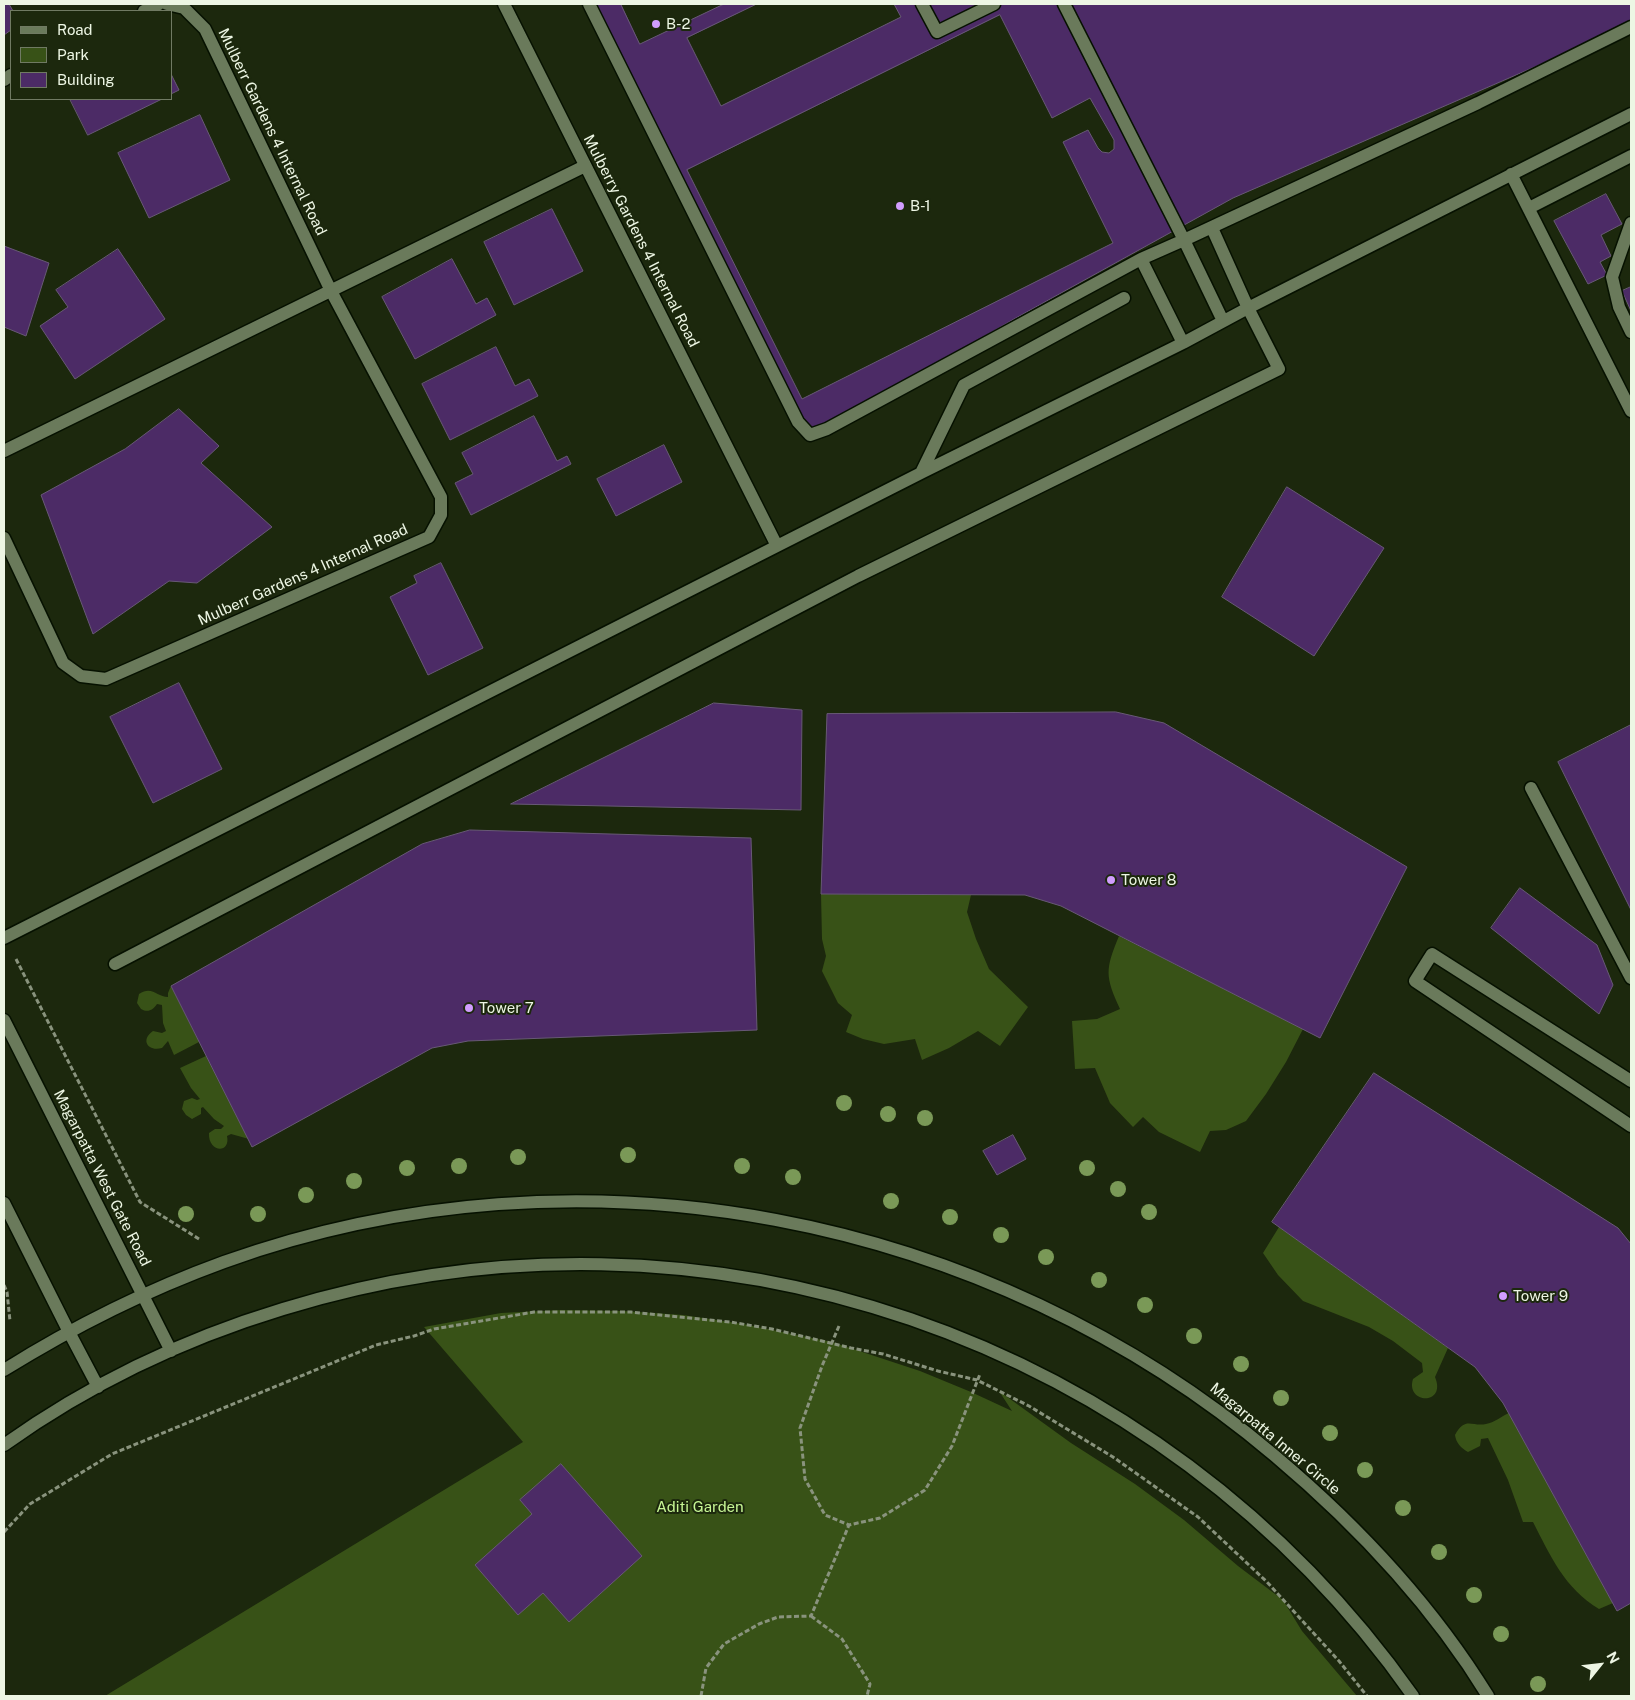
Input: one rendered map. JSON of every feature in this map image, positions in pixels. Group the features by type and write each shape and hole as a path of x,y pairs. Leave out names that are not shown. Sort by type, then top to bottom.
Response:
{"street":[{"path":"146,10 160,4"},
{"name":"Mulberr Gardens 4 Internal Road","path":"4,538 63,663 81,676 106,679 429,537 441,516 441,497 330,291 205,29 184,8 167,4"},
{"name":"Mulberry Gardens 4 Internal Road","path":"504,4 777,546"},
{"path":"589,4 798,422 810,435 827,428 1141,259 1212,228 1469,107 1631,27"},
{"path":"922,4 937,32 994,4"},
{"path":"1064,4 1223,321"},
{"path":"4,937 921,473 1183,343 1248,308 1631,114"},
{"path":"1529,208 1631,156"},
{"path":"4,451 585,166"},
{"path":"1511,174 1631,411"},
{"path":"1631,223 1612,277 1619,307 1631,332"},
{"path":"115,964 858,576 1279,369 1248,308 1212,228"},
{"path":"1141,259 1183,343"},
{"path":"921,473 964,385 1124,298"},
{"path":"1531,788 1631,978"},
{"path":"1631,1081 1432,954 1415,981 1631,1126"},
{"name":"Magarpatta West Gate Road","path":"4,1020 171,1351"},
{"name":"Magarpatta Inner Circle","path":"4,1370 43,1346 103,1314 143,1295 227,1261 292,1241 376,1221 424,1212 491,1205 627,1202 694,1207 770,1218 828,1230 893,1248 957,1269 1020,1295 1090,1329 1197,1394 1303,1480 1352,1526 1398,1576 1441,1629 1488,1696"},
{"path":"4,1203 98,1387"},
{"path":"4,1445 74,1399 171,1351 248,1320 309,1301 370,1286 434,1274 497,1267 579,1263 688,1269 751,1278 814,1290 875,1307 936,1328 1053,1380 1108,1411 1162,1446 1213,1484 1262,1525 1352,1617 1392,1666 1413,1696"}],"path":[{"path":"4,937 140,1202 199,1239"},
{"path":"4,1285 7,1292 10,1321"},
{"path":"848,1301 800,1428 805,1479 825,1515 849,1526 880,1518 925,1490 952,1446 989,1350"},
{"path":"4,1532 30,1504 112,1454 376,1345 434,1329 534,1312 631,1312 730,1322 772,1329 831,1344 883,1354 938,1371 977,1380 1029,1406 1096,1447 1198,1516 1267,1582 1339,1661 1367,1696"},
{"path":"811,1616 849,1526"},
{"path":"701,1696 706,1668 724,1644 759,1624 778,1617 811,1616 842,1639 870,1684 867,1696"}],"green space":[{"path":"821,894 971,895 967,912 989,969 1028,1007 1000,1046 978,1031 949,1048 922,1060 915,1039 884,1044 863,1039 846,1032 852,1015 838,1003 822,971 826,956 822,939"},
{"path":"1119,936 1303,1029 1286,1062 1246,1121 1226,1130 1210,1131 1200,1152 1159,1132 1143,1117 1133,1127 1110,1103 1095,1068 1075,1069 1072,1021 1097,1019 1120,1009 1109,980 1109,965"},
{"path":"171,986 199,1042 174,1055 168,1041 162,1048 157,1049 150,1047 146,1041 149,1034 153,1031 162,1033 166,1031 163,1023 162,1005 157,1004 152,1009 146,1011 141,1009 137,1003 139,994 147,991 168,997"},
{"path":"206,1056 249,1139 231,1134 227,1136 226,1146 219,1149 212,1144 209,1133 224,1126 214,1119 203,1107 201,1108 201,1114 192,1119 182,1109 184,1101 192,1098 200,1099 191,1088 180,1068"},
{"path":"1279,1227 1448,1348 1435,1377 1437,1386 1435,1393 1431,1397 1420,1397 1412,1387 1413,1379 1423,1372 1422,1363 1393,1341 1369,1327 1303,1301 1278,1275 1263,1253"},
{"name":"Aditi Garden","path":"561,1310 623,1311 683,1315 743,1324 832,1342 920,1371 1012,1411 999,1391 1071,1443 1135,1484 1184,1520 1238,1566 1283,1600 1302,1631 1357,1696 105,1696 523,1442 424,1327 501,1313"},
{"path":"1509,1413 1613,1603 1599,1609 1577,1592 1552,1559 1533,1522 1523,1522 1508,1480 1488,1438 1481,1439 1480,1446 1468,1452 1458,1443 1455,1435 1462,1426 1466,1424 1481,1425 1489,1423"}],"building":[{"path":"4,4 9,4 12,10 10,10 10,31 4,35"},
{"path":"589,4 1631,4 1631,25 1233,198 1014,319 827,429 810,435"},
{"name":"B-2","path":"621,4 724,4 640,44"},
{"path":"757,4 894,4 901,17 721,106 687,38"},
{"name":"B-1","path":"1000,15 1052,118 1090,98 1114,140 1114,149 1109,153 1102,152 1098,148 1088,130 1063,142 1113,243 802,399 687,170"},
{"path":"172,76 179,90 172,94"},
{"path":"70,100 160,100 88,135"},
{"path":"200,115 230,180 149,218 118,153"},
{"path":"1606,194 1622,224 1601,235 1611,256 1600,262 1607,275 1588,284 1554,221"},
{"path":"552,209 583,271 514,305 484,242"},
{"path":"4,246 49,263 26,336 4,327"},
{"path":"118,249 165,319 75,379 40,326 68,307 56,290"},
{"path":"452,259 476,304 487,298 496,315 415,359 382,297"},
{"path":"1631,287 1631,311 1622,291"},
{"path":"496,347 515,386 529,379 538,396 450,440 422,384"},
{"path":"179,409 219,446 201,463 272,527 197,583 169,581 93,634 41,495 125,449"},
{"path":"534,416 557,461 567,456 571,464 471,515 455,483 473,474 462,453"},
{"path":"664,445 682,482 616,516 597,479"},
{"path":"1287,487 1384,548 1314,656 1222,597"},
{"path":"441,563 483,648 428,675 390,597 417,583 414,576"},
{"path":"179,683 222,769 153,803 110,717"},
{"path":"714,703 802,710 801,810 511,804"},
{"name":"Tower 8","path":"1116,712 1164,723 1407,867 1320,1038 1061,906 1025,895 821,894 827,714"},
{"path":"1631,725 1631,910 1558,762"},
{"name":"Tower 7","path":"470,830 751,838 757,1030 468,1041 432,1048 252,1147 171,986 422,844"},
{"path":"1520,888 1597,945 1613,985 1599,1014 1491,928"},
{"name":"Tower 9","path":"1374,1073 1618,1228 1631,1244 1631,1603 1617,1611 1503,1403 1475,1367 1272,1222"},
{"path":"1013,1135 1026,1159 997,1175 983,1151"},
{"path":"561,1464 642,1556 569,1622 543,1593 518,1615 475,1565 532,1514 520,1500"}],"place":[{"name":"B-2","path":"656,24"},
{"name":"B-1","path":"900,206"},
{"name":"Tower 8","path":"1111,880"},
{"name":"Tower 7","path":"469,1008"},
{"name":"Tower 9","path":"1503,1296"}]}
